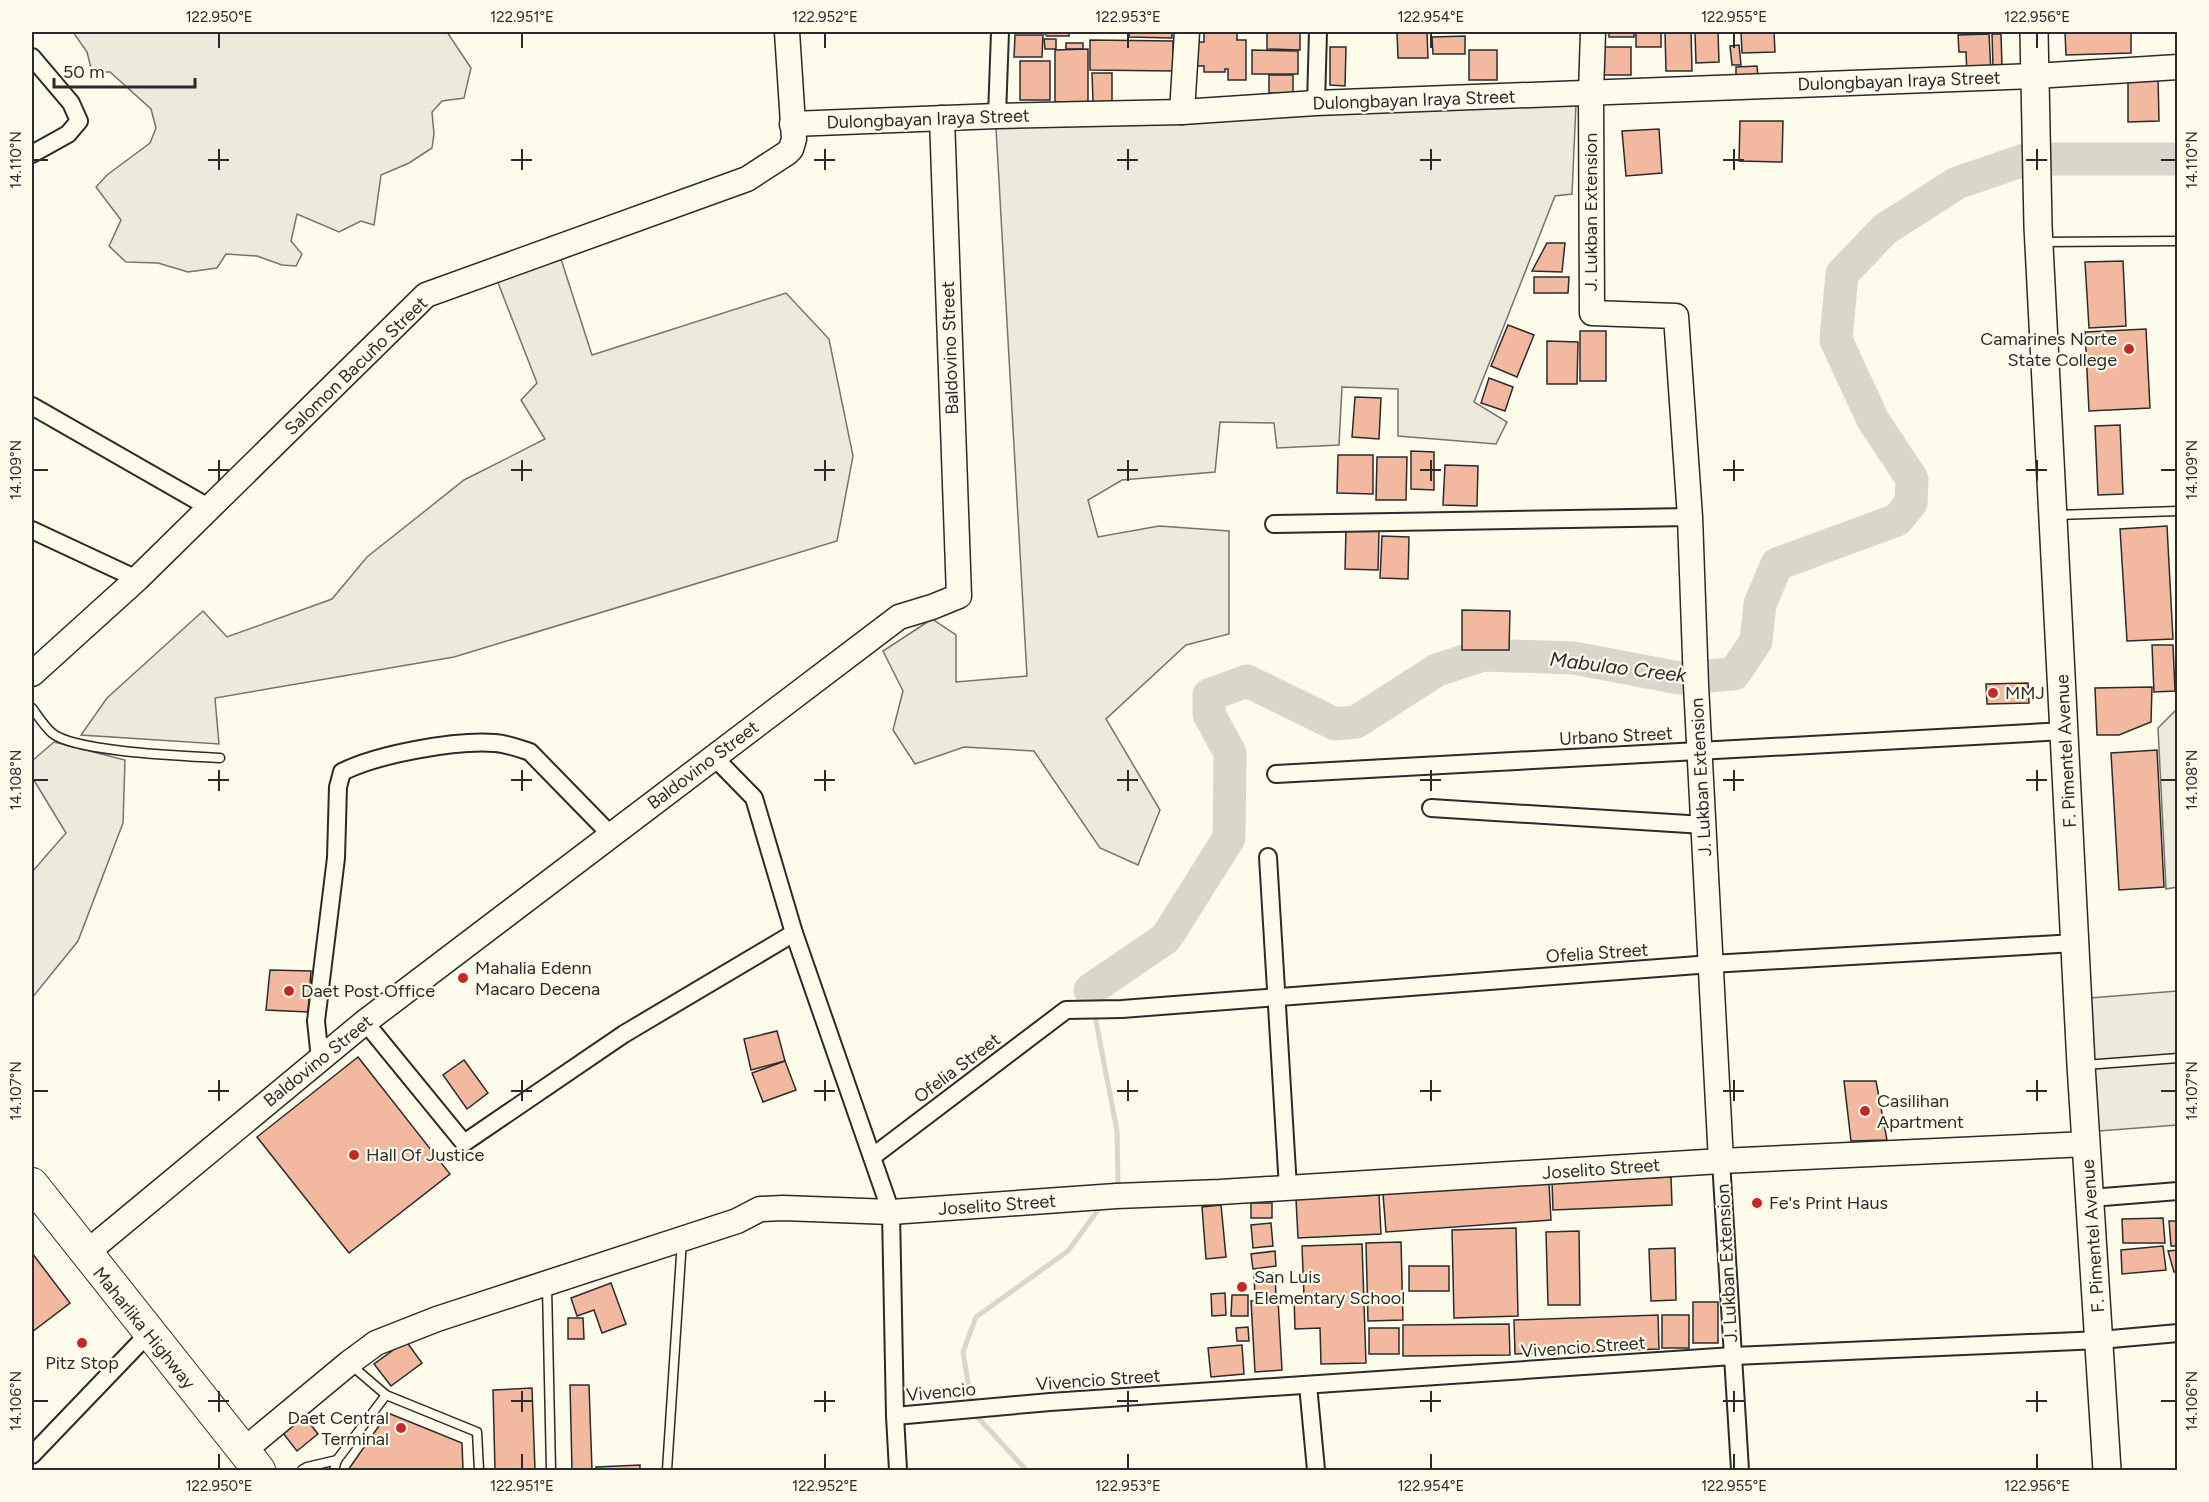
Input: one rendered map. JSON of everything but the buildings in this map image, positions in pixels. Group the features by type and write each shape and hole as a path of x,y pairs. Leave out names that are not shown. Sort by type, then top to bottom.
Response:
{"highway":[{"name":"Maharlika Highway","path":"32,1184 148,1334 251,1461"}],"main road":[{"name":"F. Pimentel Avenue","path":"2034,32 2039,242 2075,943 2107,1470"}],"street":[{"path":"787,32 792,124"},
{"path":"997,116 1000,32"},
{"path":"1182,111 1187,32"},
{"path":"1316,104 1318,32"},
{"path":"1591,93 1593,32"},
{"path":"32,57 71,103 79,120 68,134 32,154"},
{"name":"Dulongbayan Iraya Street","path":"792,124 1182,111 2036,76 2178,67"},
{"name":"J. Lukban Extension","path":"1591,93 1592,313 1676,316 1690,517 1696,685 1740,1470"},
{"name":"Baldovino Street","path":"85,1254 365,1022 899,617 959,596 942,118"},
{"name":"Salomon Bacuño Street","path":"32,674 137,579 426,295 747,180 763,171 791,149 794,139 792,124"},
{"path":"32,406 210,508"},
{"path":"1274,524 1690,517"},
{"path":"32,530 137,579"},
{"name":"Urbano Street","path":"1276,774 2065,731"},
{"path":"320,1059 316,1021 336,858 338,787 342,772 360,763 424,749 493,743 514,746 530,752 611,836"},
{"path":"714,757 754,798 794,933 891,1212 898,1470"},
{"path":"1431,808 1704,825"},
{"path":"1268,858 1288,1188"},
{"path":"365,1022 464,1143 624,1034 794,933"},
{"name":"Ofelia Street","path":"872,1157 1066,1010 1122,1009 1711,964 2075,943"},
{"name":"Joselito Street","path":"251,1461 349,1363 376,1343 437,1319 737,1221 760,1209 891,1212 1721,1161 2087,1144"},
{"path":"2091,1198 2178,1191"},
{"name":"Vivencio Street","path":"991,1408 1050,1402 1733,1356 2100,1340 2178,1333"},
{"path":"32,1455 148,1334"},
{"path":"1308,1385 1316,1470"},
{"name":"Vivencio","path":"895,1416 991,1408"}],"lane":[{"path":"2039,242 2178,241"},
{"path":"2054,515 2178,511"},
{"path":"32,708 53,734 77,743 142,753 220,758"},
{"path":"2082,1065 2178,1058"},
{"path":"667,1470 682,1240"},
{"path":"547,1283 551,1470"},
{"path":"349,1363 386,1395 477,1432 479,1470"},
{"path":"334,1470 337,1460 386,1395"},
{"path":"302,1470 337,1460"}],"shaded area":[{"path":"73,32 447,32 471,68 464,98 442,101 432,112 434,134 432,148 409,163 381,175 374,225 361,221 339,232 297,214 291,241 302,254 296,266 282,265 257,256 226,254 217,268 188,272 158,263 126,262 109,246 121,220 96,187 107,175 150,143 156,128 151,109 110,72 92,72 87,52"},
{"path":"1576,104 1572,194 1555,196 1474,402 1507,422 1496,444 1398,436 1398,389 1342,387 1339,445 1277,448 1274,423 1220,422 1215,472 1122,480 1088,500 1098,537 1159,526 1229,531 1229,634 1186,645 1106,719 1160,810 1138,865 1100,848 1034,751 964,747 915,764 893,730 903,691 883,651 932,619 956,635 956,682 1027,676 996,128"},
{"path":"559,253 592,355 786,293 829,339 853,456 837,541 454,657 215,698 219,744 81,735 107,698 203,611 227,637 332,599 367,557 464,480 545,439 521,400 537,383 495,275"},
{"path":"2177,709 2177,887 2166,889 2158,728"},
{"path":"54,742 125,760 123,823 78,941 32,998 32,872 66,833 32,777 32,761"},
{"path":"2177,991 2177,1125 2099,1131 2090,998"}],"waterway":[{"name":"Mabulao Creek","path":"1090,990 1166,938 1229,838 1230,753 1209,714 1209,695 1247,681 1335,724 1356,722 1437,670 1483,655 1574,658 1679,678 1734,674 1756,641 1760,604 1777,564 1897,520 1911,503 1912,479 1873,420 1836,340 1842,274 1885,229 1957,183 2027,159 2178,159"},
{"name":"Mabulao Creek","path":"1090,990 1117,1131 1118,1182 1113,1188"},
{"name":"Mabulao Creek","path":"1026,1470 973,1412 963,1352 976,1317 1068,1251 1101,1206"}],"place":[{"name":"Camarines Norte State College","path":"2129,349"},
{"name":"MMJ","path":"1993,693"},
{"name":"Mahalia Edenn Macaro Decena","path":"463,978"},
{"name":"Daet Post Office","path":"289,991"},
{"name":"Casilihan Apartment","path":"1865,1111"},
{"name":"Hall Of Justice","path":"354,1155"},
{"name":"Fe's Print Haus","path":"1757,1203"},
{"name":"San Luis Elementary School","path":"1242,1287"},
{"name":"Pitz Stop","path":"82,1343"},
{"name":"Daet Central Terminal","path":"401,1428"}]}
